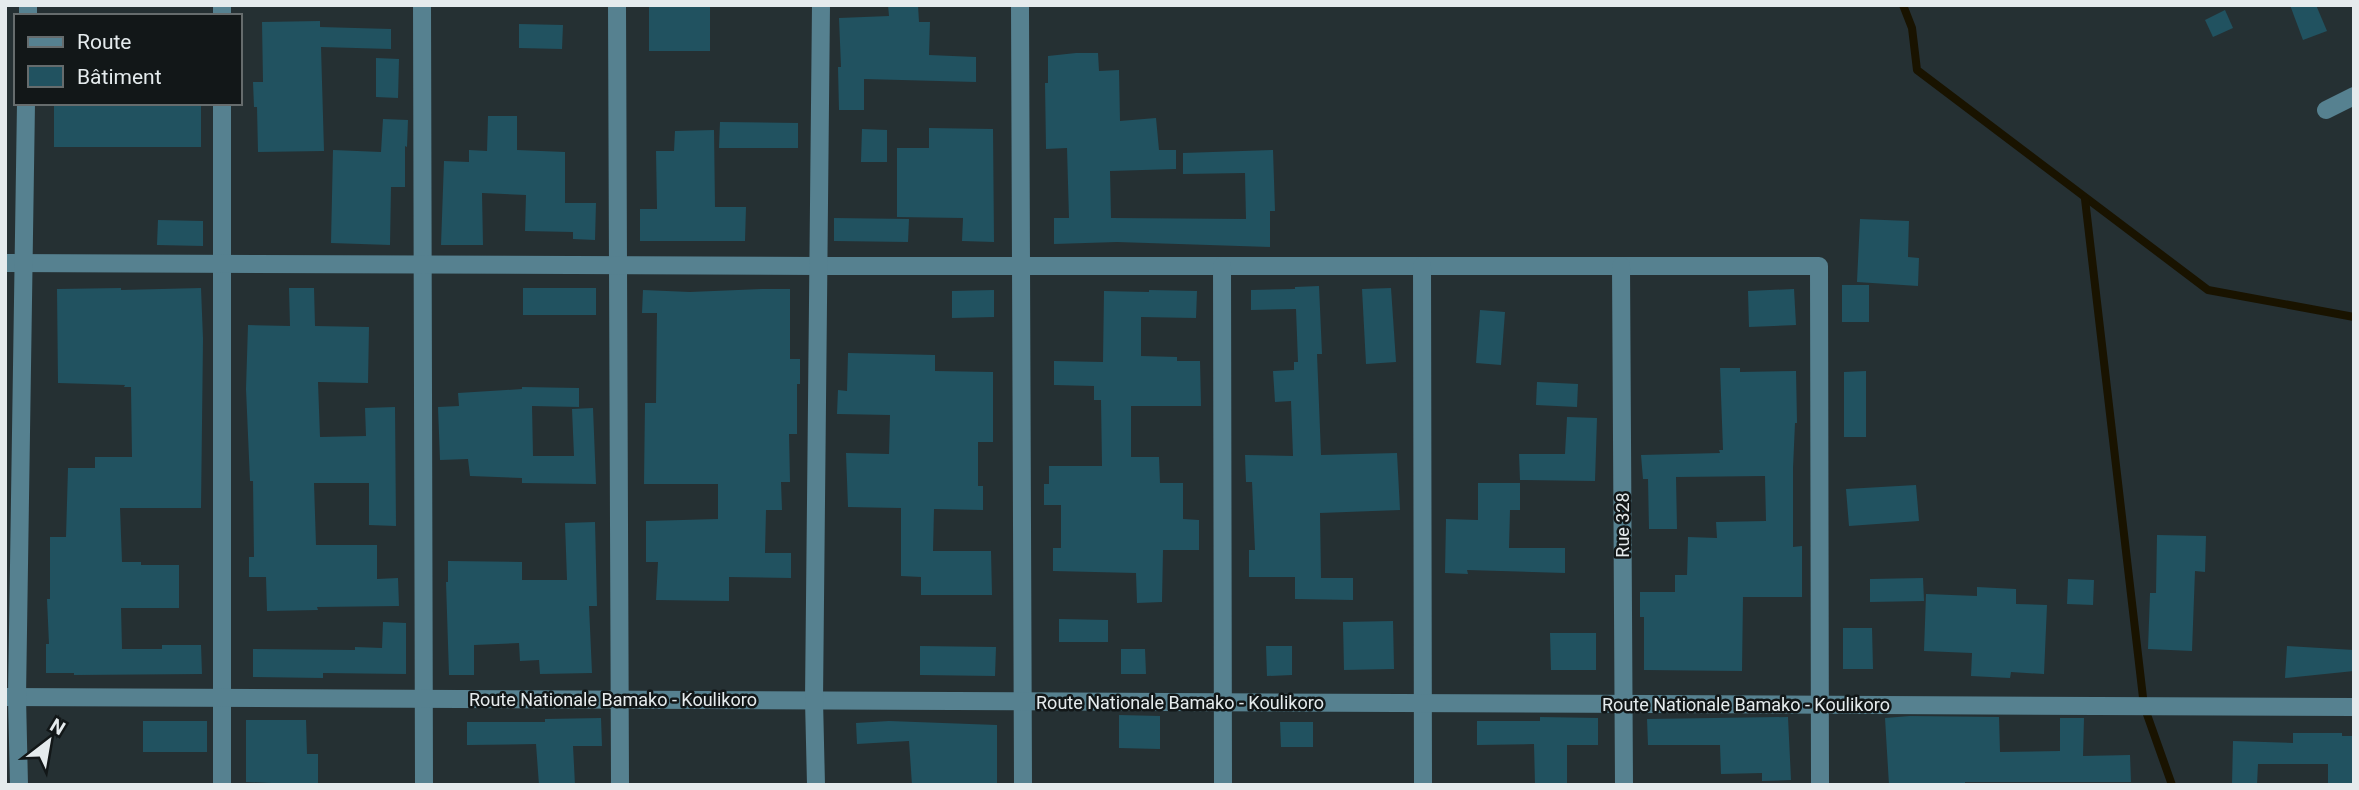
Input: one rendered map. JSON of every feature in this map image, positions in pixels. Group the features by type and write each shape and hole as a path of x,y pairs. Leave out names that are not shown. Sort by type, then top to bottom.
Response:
{"street":[{"path":"422,5 424,785"},
{"path":"617,5 620,785"},
{"path":"816,785 814,700 821,5"},
{"path":"1020,5 1023,785"},
{"path":"2326,110 2354,96"},
{"path":"19,785 11,697 14,263 26,105"},
{"path":"222,105 222,785"},
{"path":"14,263 1819,266 1820,785"},
{"path":"1222,266 1223,785"},
{"path":"1422,266 1423,785"},
{"name":"Rue 328","path":"1621,266 1624,785"},
{"name":"Route Nationale Bamako - Koulikoro","path":"11,697 2354,707"}],"building":[{"path":"649,5 710,5 710,51 649,51"},
{"path":"888,5 918,5 919,22 930,22 929,55 976,57 976,82 864,79 864,110 839,110 839,18 889,16"},
{"path":"2290,5 2316,5 2327,31 2303,40"},
{"path":"2225,10 2233,28 2213,37 2205,20"},
{"path":"320,21 320,27 391,29 391,49 321,47 324,151 258,152 257,107 254,107 253,82 263,82 262,22"},
{"path":"519,24 563,25 562,49 519,48"},
{"path":"1098,53 1099,71 1119,70 1120,121 1156,118 1159,150 1176,150 1176,169 1110,171 1111,218 1246,219 1245,173 1183,174 1183,153 1273,150 1275,211 1270,211 1270,247 1117,242 1054,244 1054,218 1069,218 1067,148 1046,149 1045,83 1048,83 1048,56"},
{"path":"376,58 399,59 398,98 376,97"},
{"path":"54,105 201,105 201,147 54,147"},
{"path":"488,116 517,116 517,150 565,152 565,203 596,203 595,240 573,239 573,232 525,231 526,195 482,193 483,245 441,245 444,161 469,162 469,150 487,151"},
{"path":"383,119 408,120 405,187 391,187 390,245 331,243 333,150 381,152"},
{"path":"720,122 798,123 798,148 719,148"},
{"path":"929,128 993,129 994,242 962,241 963,218 897,217 897,148 929,148"},
{"path":"862,129 887,130 887,162 861,162"},
{"path":"714,130 715,207 746,207 745,241 640,241 640,209 657,209 656,151 674,151 675,131"},
{"path":"834,218 909,219 908,242 834,241"},
{"path":"1860,219 1909,221 1908,257 1919,258 1918,286 1857,282"},
{"path":"158,220 203,221 203,246 157,245"},
{"path":"1842,285 1869,285 1869,322 1842,322"},
{"path":"1319,286 1322,354 1317,354 1321,455 1397,453 1400,510 1320,513 1321,578 1353,578 1353,600 1295,599 1295,577 1249,577 1249,550 1255,550 1252,482 1246,482 1245,455 1293,456 1291,401 1275,402 1273,371 1294,370 1294,362 1298,362 1296,309 1251,310 1251,290"},
{"path":"201,288 201,508 120,508 122,562 179,565 179,608 121,608 122,649 201,645 202,674 46,673 46,644 49,644 47,599 50,599 50,537 66,537 68,468 95,468 95,457 132,457 131,387 58,383 57,289"},
{"path":"289,288 314,288 315,326 369,327 368,383 318,382 320,437 366,436 365,408 395,407 396,526 369,525 369,483 314,483 316,545 377,545 377,579 398,578 399,606 317,607 318,610 267,611 266,577 249,577 249,557 254,557 253,481 250,481 246,389 248,325 290,326"},
{"path":"523,288 596,288 596,315 523,315"},
{"path":"1391,288 1396,362 1366,364 1362,289"},
{"path":"790,289 790,359 800,359 797,434 789,434 790,482 781,482 782,510 766,510 765,553 791,553 791,578 729,577 729,601 656,600 658,562 646,562 646,521 718,519 718,484 644,484 645,403 656,403 657,313 642,313 643,290 690,292"},
{"path":"1794,289 1796,325 1749,327 1748,291"},
{"path":"994,290 994,317 952,318 952,291"},
{"path":"1104,291 1197,291 1196,318 1141,317 1141,356 1200,361 1201,406 1131,406 1131,457 1159,457 1160,483 1183,483 1183,519 1199,520 1199,550 1163,550 1162,602 1137,603 1136,573 1053,571 1053,548 1061,548 1061,505 1044,505 1044,484 1049,484 1049,466 1102,466 1101,400 1094,400 1094,386 1054,385 1054,361 1103,362"},
{"path":"1480,310 1505,312 1501,365 1476,363"},
{"path":"848,353 935,355 935,371 993,372 993,442 978,442 978,486 983,486 983,510 934,509 933,551 991,551 992,595 921,595 921,577 901,576 901,508 848,507 846,453 889,454 890,415 837,414 838,390 847,391"},
{"path":"1720,368 1740,368 1740,372 1796,371 1793,547 1802,546 1802,597 1743,597 1742,671 1644,670 1644,617 1640,617 1640,592 1675,592 1675,575 1687,575 1688,537 1717,538 1716,522 1766,521 1765,476 1676,477 1677,529 1649,529 1648,479 1643,479 1641,455 1720,453 1719,450 1723,450"},
{"path":"1866,371 1866,437 1844,437 1844,372"},
{"path":"1537,382 1578,384 1577,407 1536,405"},
{"path":"522,387 579,388 579,407 532,406 533,456 574,456 572,409 593,408 596,484 522,483 522,478 470,476 468,459 440,460 438,407 459,406 458,393"},
{"path":"1567,417 1597,418 1595,481 1520,480 1519,454 1565,454"},
{"path":"1478,483 1520,483 1520,510 1510,510 1509,548 1565,548 1565,573 1467,570 1468,574 1445,573 1446,519 1478,520"},
{"path":"1916,485 1919,521 1849,526 1846,489"},
{"path":"595,522 597,606 589,606 592,673 540,674 539,660 520,661 519,643 474,645 474,675 449,675 446,582 448,561 522,562 522,580 567,580 565,523"},
{"path":"2157,535 2206,536 2205,572 2195,571 2192,651 2148,649 2150,593 2156,593"},
{"path":"1923,578 1924,601 1870,602 1870,579"},
{"path":"2068,579 2094,580 2093,605 2067,604"},
{"path":"1977,587 2016,589 2016,604 2047,605 2044,674 2011,672 2010,678 1971,676 1972,653 1924,651 1926,594 1977,596"},
{"path":"1059,619 1108,620 1108,642 1059,642"},
{"path":"1393,621 1394,669 1344,670 1343,622"},
{"path":"383,622 406,623 406,674 323,673 323,678 253,677 253,649 382,648"},
{"path":"1843,628 1872,628 1873,669 1843,669"},
{"path":"1550,633 1596,633 1596,670 1551,670"},
{"path":"920,646 996,647 995,676 920,675"},
{"path":"1266,646 1292,646 1292,675 1267,676"},
{"path":"2287,646 2354,650 2354,671 2285,678"},
{"path":"1121,649 1145,649 1146,674 1121,674"},
{"path":"1119,715 1160,716 1160,749 1119,748"},
{"path":"1540,717 1598,718 1598,745 1567,745 1567,785 1535,785 1534,744 1477,745 1477,721 1540,721"},
{"path":"1788,717 1791,780 1762,781 1762,773 1721,774 1720,745 1648,745 1647,719"},
{"path":"1999,717 2000,752 2060,751 2060,718 2084,718 2083,756 2130,755 2131,782 1889,785 1885,718"},
{"path":"601,718 602,746 573,746 575,785 539,785 536,744 467,745 467,722 545,722 545,719"},
{"path":"246,720 306,720 307,754 318,754 318,785 246,782"},
{"path":"143,721 207,721 207,752 143,752"},
{"path":"889,721 997,725 997,785 912,785 909,741 857,744 856,723"},
{"path":"1280,722 1313,722 1313,747 1281,747"},
{"path":"2293,733 2342,733 2342,736 2354,736 2354,785 2328,785 2328,764 2258,764 2257,785 2232,785 2233,741 2293,743"}],"waterway":[{"path":"1903,5 1912,28 1917,70 2208,290 2354,317"},
{"path":"2085,199 2144,706 2172,785"}]}
